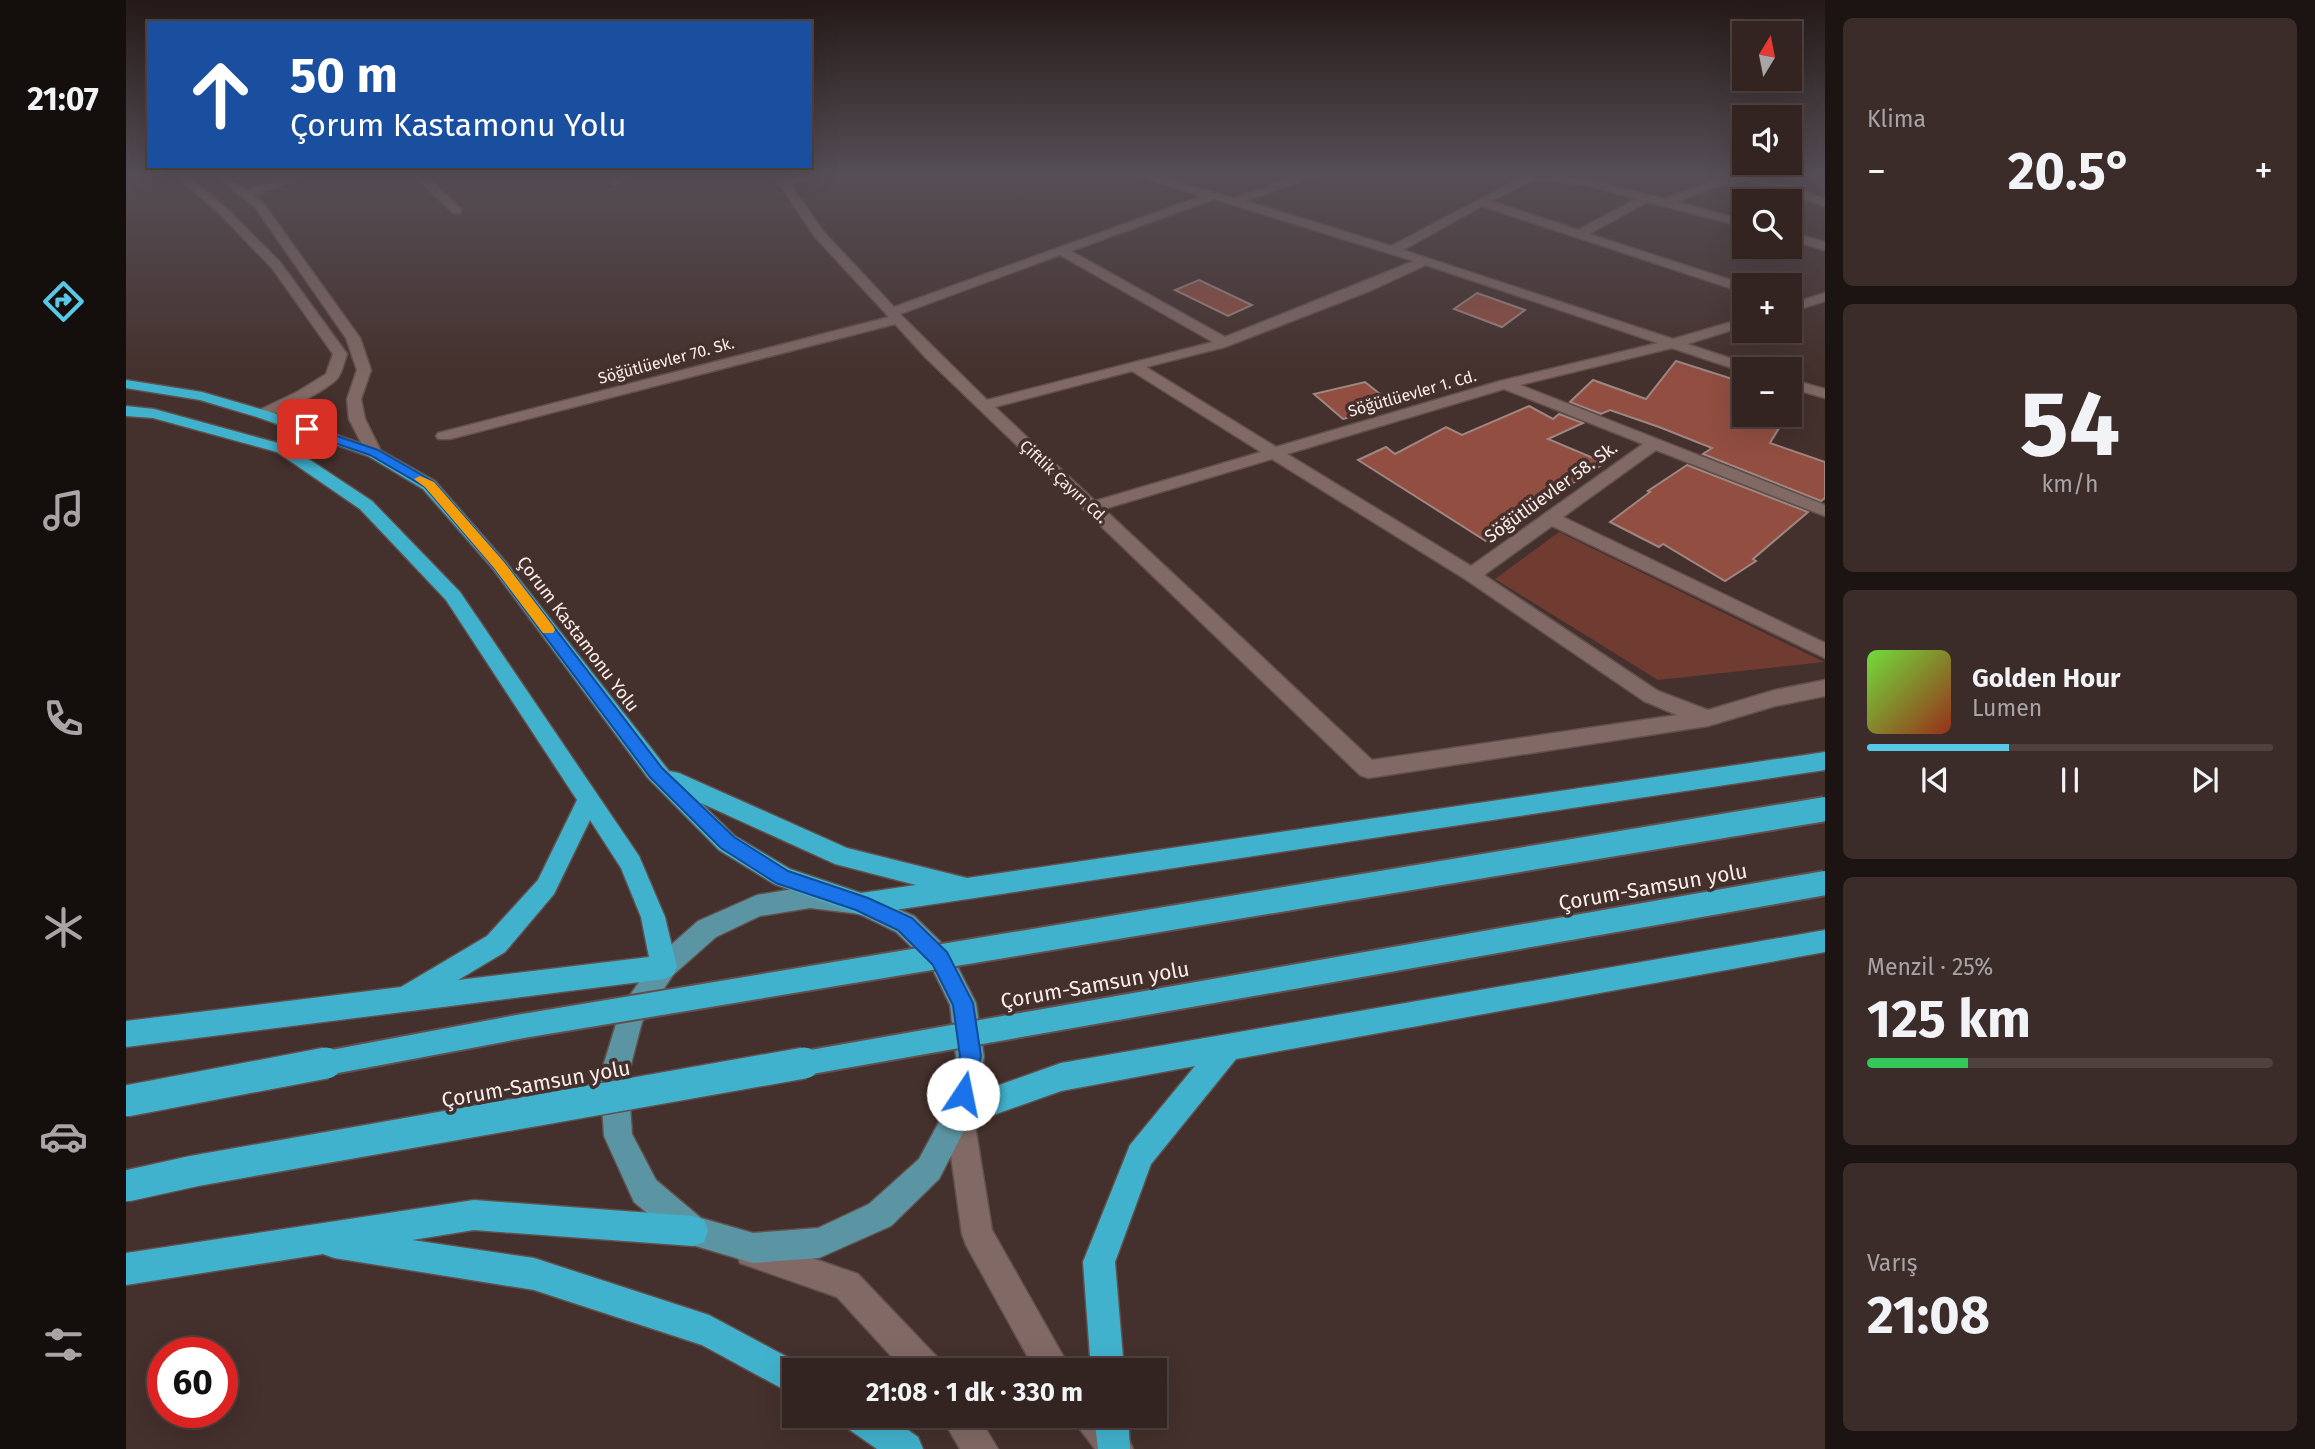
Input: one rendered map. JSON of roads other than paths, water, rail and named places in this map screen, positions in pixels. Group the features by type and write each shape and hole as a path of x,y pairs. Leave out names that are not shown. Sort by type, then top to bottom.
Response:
{"highway":[{"name":"Çorum Kastamonu Yolu","path":"126,384 202,396 262,414 374,453 429,485 499,565 656,772 727,843 782,877 861,904"},
{"path":"126,411 154,414 283,449 366,505 453,596 631,863 653,917 663,967 126,1034"},
{"path":"861,904 1825,761"},
{"path":"656,772 843,857 970,888"},
{"path":"402,999 496,944 546,887 589,800"},
{"path":"126,1101 536,1023 1825,809"},
{"name":"Çorum-Samsun yolu","path":"126,1186 1825,883"},
{"path":"959,1114 1061,1076 1825,941"},
{"path":"1107,1358 1099,1262 1140,1154 1229,1046"},
{"path":"126,1269 474,1215 693,1231"},
{"path":"314,1240 534,1274 709,1331 782,1373"},
{"path":"876,1428 906,1449"}],"main road":[{"path":"810,897 861,904 905,924 940,958 963,1003 971,1056 959,1114 929,1169 880,1214 819,1243 753,1248 693,1231 645,1191 618,1136 614,1076 630,1017 663,967 707,929 757,906 810,897"}],"street":[{"path":"254,243 276,265 340,354 332,376 302,395 262,414"},
{"path":"286,243 353,338 364,370 354,399 357,419 374,453"},
{"name":"Çiftlik Çayırı Cd.","path":"827,243 894,315 984,405 1368,769 1708,718"},
{"name":"Söğütlüevler 70. Sk.","path":"444,436 894,315 1083,243"},
{"path":"1369,243 1732,363"},
{"path":"1393,250 1407,243"},
{"path":"1606,243 1732,285"},
{"path":"1060,251 1224,342"},
{"path":"984,405 1224,342 1367,287 1426,261"},
{"path":"1802,303 1825,297"},
{"path":"1802,308 1825,314"},
{"name":"Söğütlüevler 1. Cd.","path":"1092,507 1505,384 1672,344 1732,326"},
{"path":"1134,366 1471,575 1651,696 1708,718 1774,698 1825,688"},
{"path":"1505,384 1825,511"},
{"path":"1802,387 1825,394"},
{"name":"Söğütlüevler 58. Sk.","path":"1471,575 1655,443"},
{"path":"1550,518 1825,651"},
{"path":"959,1114 977,1234 1046,1358"},
{"path":"693,1231 847,1285 915,1358"},
{"path":"966,1428 981,1449"}]}
